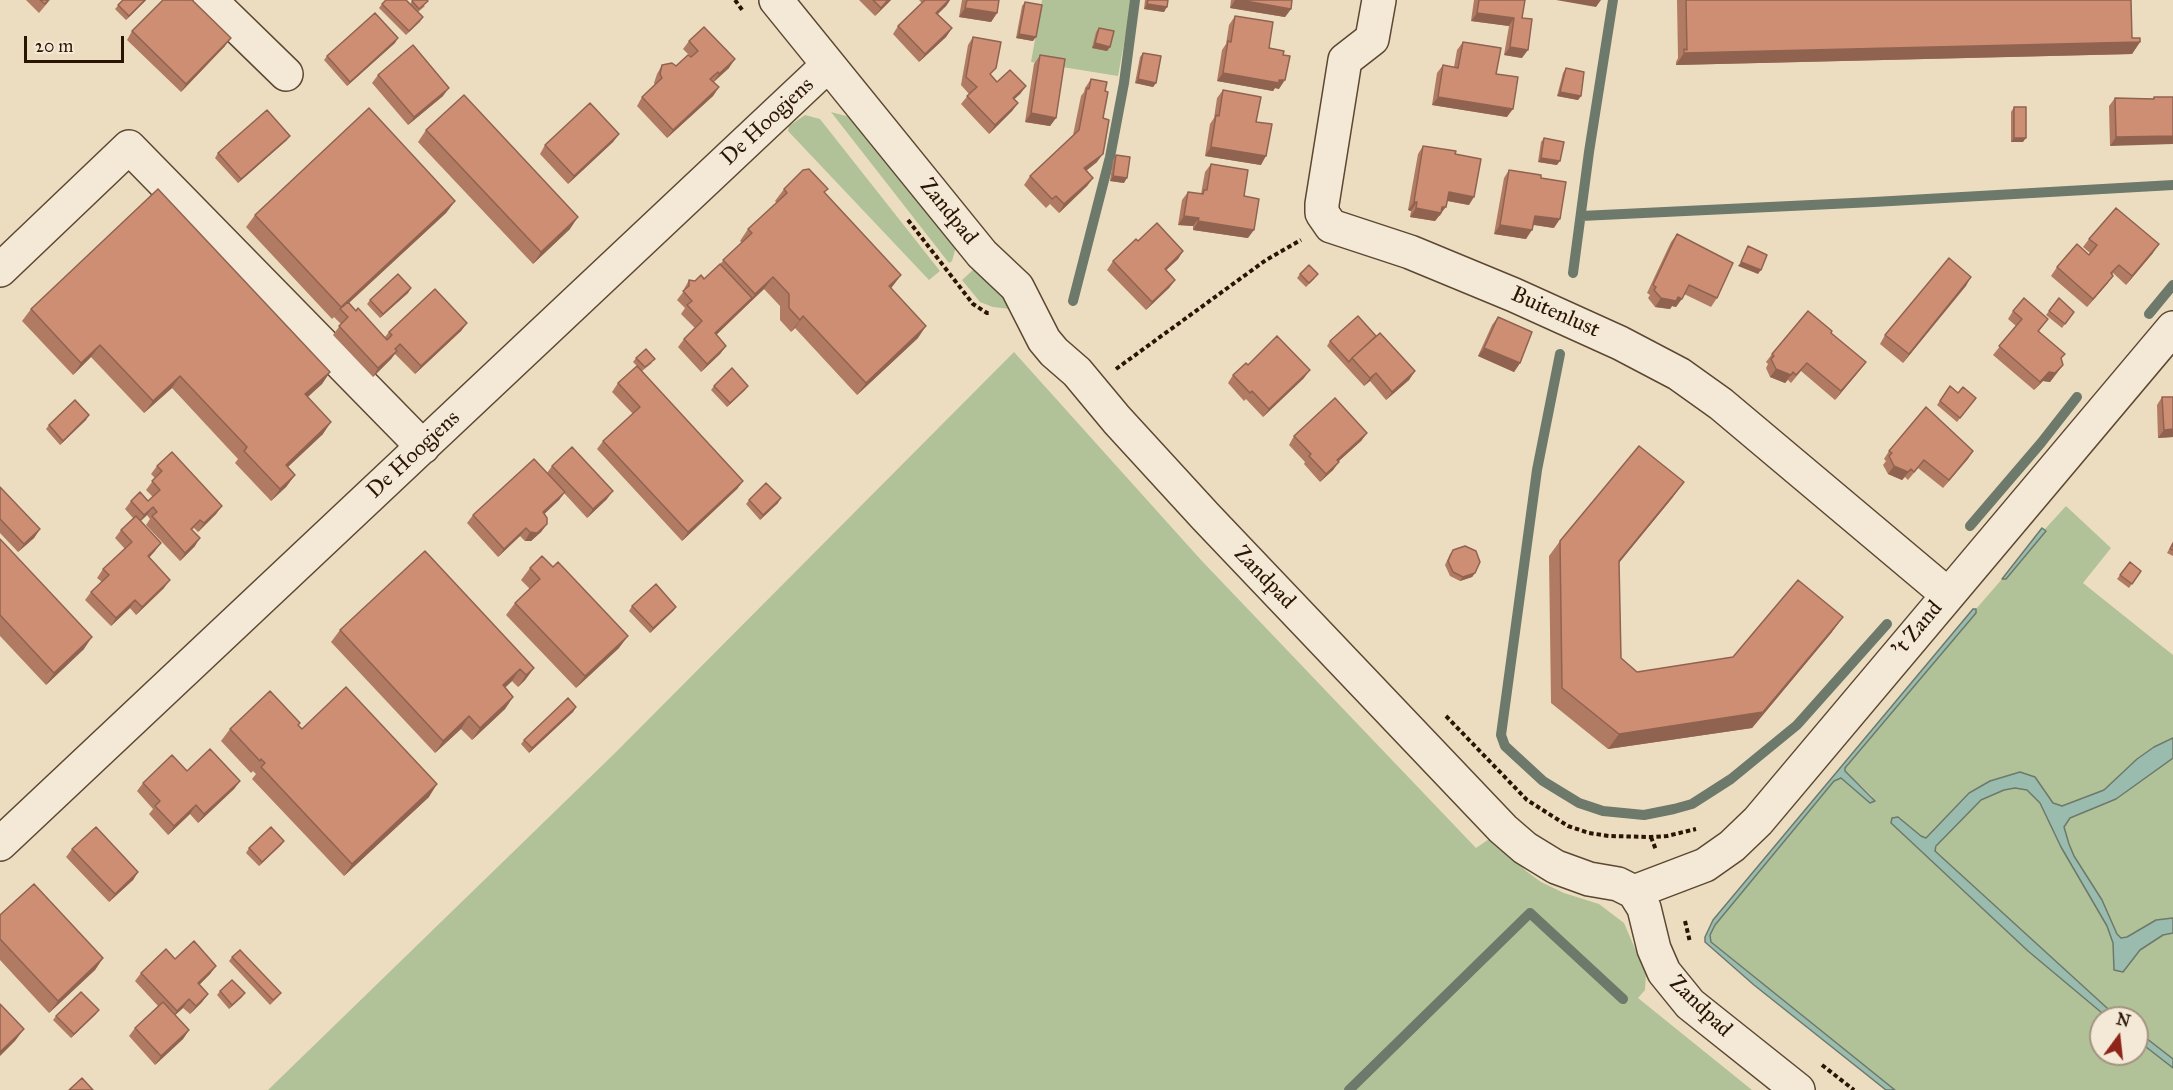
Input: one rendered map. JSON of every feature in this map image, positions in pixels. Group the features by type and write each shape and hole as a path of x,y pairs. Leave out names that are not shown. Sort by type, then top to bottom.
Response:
{"street":[{"path":"210,0 286,74"},
{"name":"Zandpad","path":"776,0 982,254 1017,287 1044,340 1077,372 1117,420 1206,517 1503,829 1525,848 1556,867 1589,879 1618,884 1634,892 1644,908 1654,949 1664,972 1683,996 1798,1090"},
{"path":"1331,226 1322,213 1322,204 1345,60 1372,39 1379,0"},
{"name":"De Hoogjens","path":"0,844 828,65"},
{"path":"0,270 129,147 423,447"},
{"name":"Buitenlust","path":"1331,226 1410,252 1504,290 1620,343 1679,374 1721,404 1947,594"},
{"name":"'t Zand","path":"1634,892 1705,865 1741,838 1765,813 2173,328"}],"path":[{"path":"1115,369 1266,260 1298,241 1331,226"},
{"path":"1527,800 1568,826 1609,836 1651,837"}],"shaded area":[{"path":"1042,0 1132,0 1118,76 1031,62"},
{"path":"831,112 850,117 956,247 952,261 949,263"},
{"path":"805,115 820,119 940,271 929,280 788,131 789,126"},
{"path":"975,268 1019,310 993,307 980,302 962,280"},
{"path":"1014,352 1201,560 1476,848 1492,837 1526,871 1541,882 1564,893 1599,904 1624,923 1646,974 1645,990 1638,998 1752,1090 268,1090 615,753"},
{"path":"2066,506 2111,548 2083,583 2173,655 2173,738 2154,747 2104,790 2061,806 2053,803 2034,777 2020,772 1990,781 1969,792 1926,838 1898,817 1892,824 2028,951 2094,1006 2089,1006 2089,1066 2149,1066 2149,1049 2173,1068 2173,1090 1895,1090 1710,942 1710,935 1715,925 1834,781 1841,778 1870,803 1874,801 1872,796 1845,771 1845,768 1976,613 1976,609 2002,579 2006,579"},
{"path":"2042,528 2046,531 2006,579 2002,579"},
{"path":"1973,609 1976,609 1976,613 1845,768 1845,771 1875,801 1870,803 1841,778 1834,781 1715,925 1710,935 1711,942 1895,1090 1886,1090 1754,985 1705,942 1705,937 1713,920"},
{"path":"2173,738 2173,758 2116,799 2070,818 2064,827 2074,856 2102,900 2121,938 2127,937 2156,920 2173,918 2173,933 2163,935 2140,950 2123,972 2114,970 2113,943 2107,926 2061,847 2040,803 2027,790 2015,788 2004,790 1981,800 1936,846 1935,851 2105,1006 2094,1006 2028,951 1891,823 1892,818 1898,817 1926,838 1969,793 1990,781 2020,772 2035,777 2053,803 2062,806 2104,790 2137,759"},
{"path":"2173,758 2173,918 2155,920 2127,937 2121,938 2102,900 2074,856 2064,827 2070,818 2116,799"},
{"path":"2015,788 2027,790 2040,803 2061,847 2107,926 2113,943 2114,970 2123,972 2140,950 2163,935 2173,933 2173,1059 2149,1040 2149,1006 2105,1006 1935,851 1939,841 1976,803 2004,790"},
{"path":"2149,1040 2173,1059 2173,1068 2149,1049"}],"building":[{"path":"123,0 145,0 129,16 118,5"},
{"path":"163,0 192,0 231,38 186,84 132,31"},
{"path":"386,0 406,0 423,17 409,31 382,4"},
{"path":"413,0 427,0 428,1 419,9"},
{"path":"873,0 888,0 881,8"},
{"path":"925,0 949,0 936,13 952,28 925,54 898,26"},
{"path":"967,0 999,0 997,13 965,8"},
{"path":"1148,0 1168,0 1167,7 1147,4"},
{"path":"1240,0 1292,0 1291,9"},
{"path":"1479,0 1525,0 1522,18 1532,19 1528,50 1510,47 1514,18 1477,13"},
{"path":"1686,0 2131,0 2132,38 2140,38 2140,42 1684,53 1684,49 1687,50"},
{"path":"1025,2 1042,5 1036,37 1019,34"},
{"path":"375,13 398,38 350,82 327,56"},
{"path":"1235,16 1273,22 1269,48 1284,51 1283,55 1290,56 1285,80 1279,80 1279,83 1223,73"},
{"path":"704,27 735,59 710,79 719,87 673,130 642,97 662,78 660,74 662,65 672,63 676,66 688,55 691,57 698,51 689,41"},
{"path":"1099,28 1114,31 1110,47 1095,43"},
{"path":"973,37 1001,42 996,68 990,74 997,82 1010,70 1026,86 1013,98 1018,103 995,125 967,96 977,87 966,77"},
{"path":"1463,42 1501,48 1496,74 1518,77 1513,109 1438,97 1443,65 1458,68"},
{"path":"413,45 449,88 414,117 378,75"},
{"path":"1143,53 1161,56 1156,83 1138,79"},
{"path":"1040,55 1065,59 1056,118 1031,113"},
{"path":"1566,68 1584,72 1581,96 1560,92"},
{"path":"1091,79 1107,82 1105,91 1108,92 1103,118 1109,120 1103,154 1084,168 1093,178 1064,204 1056,196 1052,199 1030,176 1079,130 1087,88 1089,89"},
{"path":"1223,90 1261,97 1256,122 1272,124 1266,156 1211,147"},
{"path":"464,95 578,217 541,252 426,130"},
{"path":"2154,97 2173,97 2173,136 2116,137 2115,98 2154,99"},
{"path":"590,103 619,134 574,176 545,145"},
{"path":"2014,107 2026,107 2026,138 2014,138"},
{"path":"369,108 455,201 341,307 255,215"},
{"path":"267,110 290,136 241,179 218,153"},
{"path":"1544,138 1564,142 1560,161 1541,158"},
{"path":"1423,146 1456,151 1455,154 1481,159 1474,197 1449,192 1446,207 1442,207 1441,213 1416,208 1417,202 1414,202"},
{"path":"1116,155 1130,157 1127,178 1113,176"},
{"path":"1211,164 1248,170 1244,196 1259,199 1254,230 1198,221 1199,218 1184,216 1188,192 1203,194 1204,190 1207,190"},
{"path":"809,169 828,189 824,192 901,275 889,286 926,326 866,383 803,316 800,320 789,308 789,294 773,277 755,294 723,260 752,233 748,229 787,193 784,189 803,170"},
{"path":"1509,170 1566,182 1560,219 1535,216 1532,230 1500,225"},
{"path":"158,189 330,372 305,394 331,422 286,465 295,475 280,489 244,451 247,447 180,376 153,401 100,345 81,363 31,309"},
{"path":"2116,208 2159,244 2132,276 2119,265 2111,273 2113,276 2093,299 2057,267 2077,244 2089,255 2097,245 2089,239"},
{"path":"1157,223 1183,251 1165,269 1175,280 1152,302 1113,261"},
{"path":"1677,234 1733,263 1717,298 1689,285 1682,299 1678,297 1676,301 1661,298 1654,290 1656,287 1653,285"},
{"path":"1748,246 1767,255 1761,270 1741,262"},
{"path":"1949,258 1971,277 1909,354 1885,335"},
{"path":"720,264 752,298 715,333 726,346 707,364 684,339 702,321 687,305 692,301 683,291 689,286 689,280 695,281 701,275 704,279"},
{"path":"1309,265 1318,274 1309,283 1300,274"},
{"path":"398,274 411,288 383,314 370,300"},
{"path":"435,289 467,323 421,366 400,344 395,349 397,351 378,368 339,326 348,317 340,309 348,302 356,311 358,308 387,340 392,335 389,332"},
{"path":"2024,298 2048,319 2038,331 2065,354 2061,358 2063,365 2055,373 2049,372 2040,382 1999,346 2022,319 2013,311"},
{"path":"2059,298 2074,312 2065,324 2049,311"},
{"path":"1808,311 1866,362 1841,391 1807,363 1796,375 1793,372 1791,375 1776,369 1771,359 1774,356 1772,354"},
{"path":"1358,316 1376,336 1349,362 1330,341"},
{"path":"1498,317 1532,332 1520,363 1484,348"},
{"path":"1380,333 1415,371 1392,392 1376,373 1370,378 1352,358"},
{"path":"1277,336 1310,370 1269,409 1233,375 1246,363 1248,365"},
{"path":"646,349 655,359 645,367 636,358"},
{"path":"637,366 743,481 688,532 603,441 640,407 618,383"},
{"path":"732,368 748,386 730,403 714,386"},
{"path":"1950,386 1958,393 1963,387 1976,398 1960,418 1940,401"},
{"path":"2162,397 2173,397 2173,429 2164,430"},
{"path":"1335,398 1367,433 1337,460 1339,462 1326,474 1294,436"},
{"path":"75,400 89,415 63,441 49,425"},
{"path":"1926,407 1973,451 1949,480 1924,460 1914,472 1911,469 1908,472 1894,466 1889,456 1892,453 1889,451"},
{"path":"1639,446 1684,482 1619,561 1621,658 1637,672 1733,657 1798,580 1843,617 1763,712 1619,734 1562,688 1560,541"},
{"path":"572,447 613,491 593,509 552,466"},
{"path":"172,452 222,506 204,523 200,520 191,529 200,538 185,553 152,516 157,512 153,507 144,515 131,501 140,492 148,501 160,490 152,481 162,471 157,466"},
{"path":"534,459 565,492 543,512 547,518 547,524 537,533 530,532 526,528 504,549 473,515"},
{"path":"766,483 781,498 763,515 749,500"},
{"path":"0,487 40,529 24,544 0,519"},
{"path":"136,516 161,543 148,556 170,580 142,607 135,600 116,618 91,592 109,575 103,569 132,542 121,530"},
{"path":"0,539 92,637 54,673 0,615"},
{"path":"1465,546 1476,551 1480,562 1475,573 1463,577 1453,572 1448,561 1453,550"},
{"path":"425,551 534,668 526,675 520,669 503,685 513,697 480,728 469,716 443,741 340,630"},
{"path":"542,556 553,567 558,562 628,636 585,676 515,603 540,579 530,568"},
{"path":"2130,562 2141,571 2132,584 2120,575"},
{"path":"656,584 676,607 653,628 632,606"},
{"path":"346,687 437,784 352,864 261,767 265,763 261,759 260,761 230,729 270,691 300,723 298,725 302,729"},
{"path":"568,698 576,707 532,748 524,740"},
{"path":"210,749 240,781 204,814 196,805 174,826 155,806 160,801 143,783 172,755 187,771"},
{"path":"96,827 138,872 115,894 72,849"},
{"path":"271,827 284,841 262,862 249,848"},
{"path":"34,884 103,958 58,1001 0,939 0,915"},
{"path":"194,941 216,966 198,983 208,994 196,1006 189,999 177,1011 141,973 166,949 175,959"},
{"path":"240,950 281,993 273,1000 232,957"},
{"path":"232,980 245,993 232,1005 220,991"},
{"path":"81,992 99,1010 74,1034 56,1016"},
{"path":"163,1002 189,1030 161,1056 135,1028"},
{"path":"0,1004 24,1029 0,1052"},
{"path":"82,1078 93,1090 69,1090"}],"waterway":[{"path":"1073,301 1110,157 1124,83 1135,0"},
{"path":"1573,273 1613,0"},
{"path":"1581,216 2173,185"},
{"path":"2149,314 2173,285"},
{"path":"1560,354 1537,470 1501,735 1505,746 1543,781 1579,803 1603,811 1644,815 1692,804 1731,779 1797,725 1887,624"},
{"path":"1970,526 2077,397"},
{"path":"1349,1090 1530,913 1623,999"}]}
